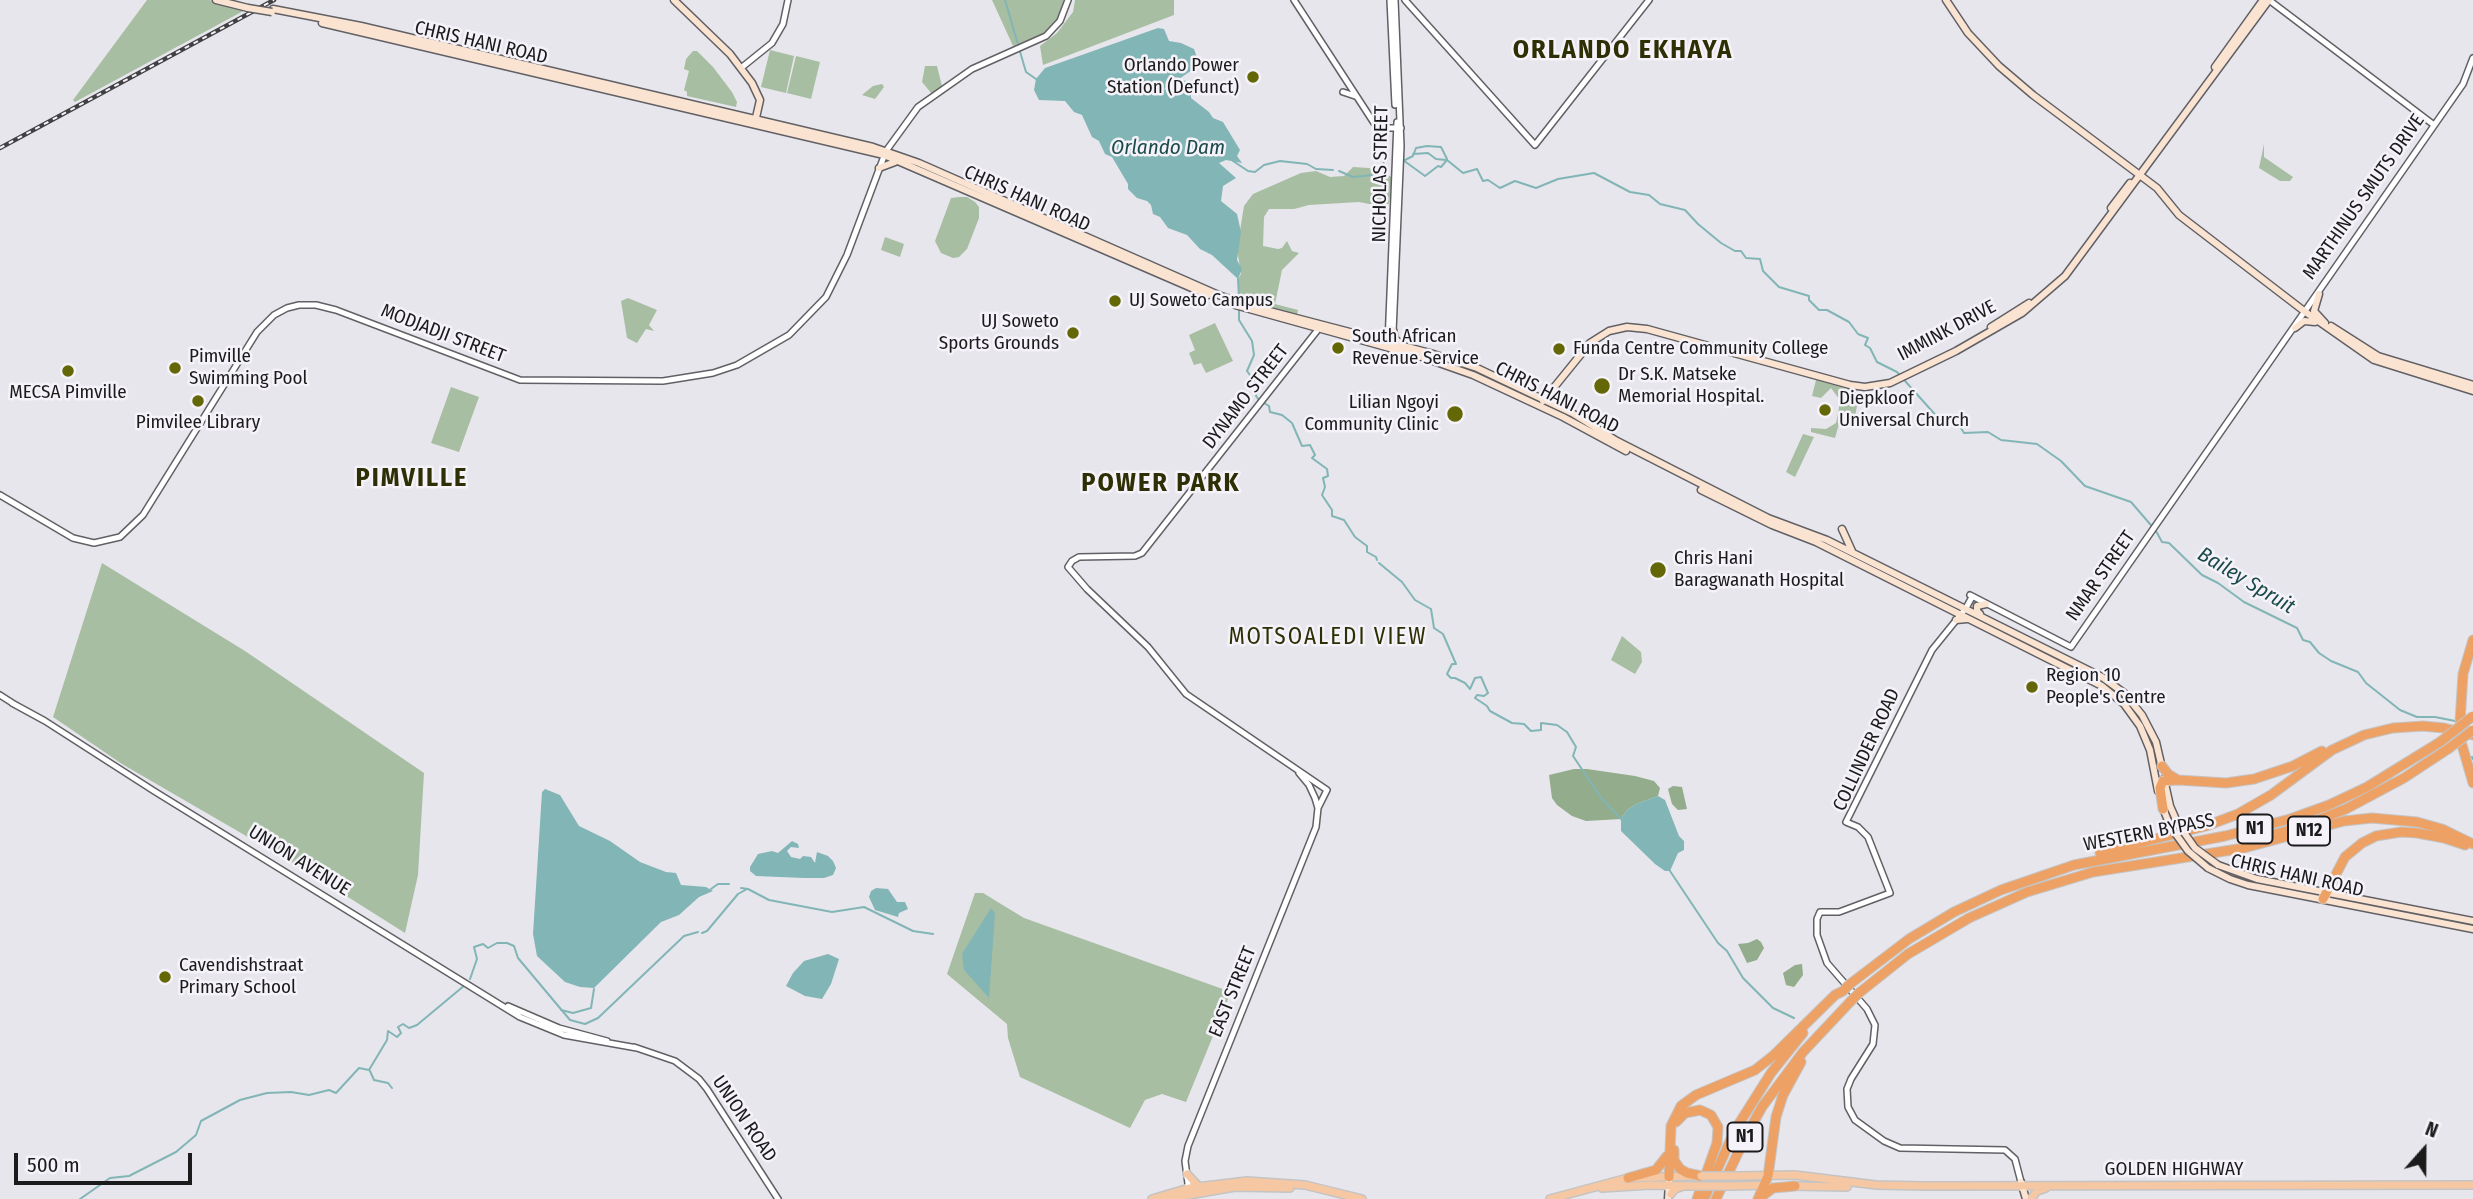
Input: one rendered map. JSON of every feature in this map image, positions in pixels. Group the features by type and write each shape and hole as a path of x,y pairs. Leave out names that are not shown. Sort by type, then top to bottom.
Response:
{"highway":[{"path":"2473,640 2463,674 2460,722 2462,745 2473,783"},
{"path":"2461,697 2473,652"},
{"name":"WESTERN BYPASS","path":"2054,870 2225,836 2290,819 2329,805 2367,787 2440,742 2473,716"},
{"name":"N12","path":"2054,870 2085,858 2227,819 2261,802 2319,759 2356,738 2393,728 2413,726 2473,732"},
{"name":"WESTERN BYPASS","path":"2142,864 2258,839 2320,820 2387,788 2473,732"},
{"path":"2163,809 2160,784 2164,781 2226,783 2255,779 2279,772 2331,746 2356,738"},
{"path":"2162,766 2178,780"},
{"name":"N12","path":"2142,864 2245,848 2332,824 2372,818 2396,818 2429,825 2473,846"},
{"path":"2327,895 2330,882 2350,851 2383,834 2425,834 2473,846"},
{"name":"N1","path":"1716,1199 1746,1136 1782,1078 1825,1026 1858,993 1887,970 1943,932 2009,899 2075,877 2142,864"},
{"name":"N1","path":"1704,1199 1735,1130 1770,1073 1846,988 1909,939 1954,912 2054,870"},
{"path":"1670,1181 1672,1122 1685,1102 1755,1070 1835,995 1846,988"},
{"path":"1759,1199 1766,1180 1774,1125 1783,1095 1825,1026"},
{"path":"1628,1178 1660,1167 1672,1146 1676,1122 1685,1113 1700,1110 1711,1115 1716,1121 1718,1139 1697,1199"},
{"path":"1672,1146 1680,1169 1701,1176"},
{"path":"1759,1199 1770,1189 1795,1186"}],"main road":[{"name":"CHRIS HANI ROAD","path":"216,0 756,121"},
{"name":"CHRIS HANI ROAD","path":"232,0 249,6"},
{"path":"674,0 741,68 760,98 756,121"},
{"path":"1946,0 1968,33 1992,60 2033,95 2161,191 2179,215 2305,311 2374,360 2473,391"},
{"name":"IMMINK DRIVE","path":"2140,174 2263,0"},
{"name":"IMMINK DRIVE","path":"1550,390 1590,343 1609,331 1638,328 1855,386 1884,385 1956,351 2026,311 2065,276 2269,0"},
{"name":"CHRIS HANI ROAD","path":"273,11 352,24 885,153 919,163 1146,265"},
{"path":"494,69 507,65"},
{"path":"635,96 644,106 658,101"},
{"name":"CHRIS HANI ROAD","path":"885,153 1233,300 1477,368 1531,392 1541,402 1555,404 1605,435 1768,518 1823,538 1953,606"},
{"path":"879,168 890,162 901,162"},
{"path":"2319,294 2314,308 2324,324"},
{"path":"2295,328 2308,320 2324,324 2378,356 2473,385"},
{"name":"IMMINK DRIVE","path":"1541,402 1587,340 1606,328 1626,323 1646,325 1858,383 1876,383 1900,376"},
{"name":"CHRIS HANI ROAD","path":"1320,326 1378,338 1407,354 1473,375 1541,402 1748,513 1963,609 2096,682 2123,704 2146,739 2163,809 2188,852 2208,868 2239,882 2473,921"},
{"path":"1378,338 1385,337 1391,330 1401,345"},
{"path":"1388,345 1385,358 1392,354 1407,354"},
{"path":"1531,392 1550,390 1555,404"},
{"path":"1733,500 1734,504 1748,513"},
{"path":"1842,529 1846,534 1848,547 1854,553"},
{"path":"1953,606 1963,609 1963,618 1979,619 1976,609 1981,604 1986,604"},
{"name":"CHRIS HANI ROAD","path":"1979,619 2094,673 2117,687 2133,703 2149,726 2162,766 2174,825 2195,848 2218,865 2248,877 2473,929"},
{"path":"1166,1196 1184,1187 1187,1176 1199,1186"},
{"name":"GOLDEN HIGHWAY","path":"1564,1199 1606,1187 1701,1176 1739,1176 1795,1186 2473,1185"},
{"name":"GOLDEN HIGHWAY","path":"1550,1199 1628,1178 1670,1181 1684,1186 1734,1186 1803,1176 1876,1185"},
{"path":"1189,1191 1199,1186 1238,1181 1278,1182 1325,1189 1362,1199"},
{"path":"1670,1181 1670,1197"},
{"path":"2022,1184 2029,1199 2037,1191 2053,1186"},
{"path":"1152,1199 1189,1191 1266,1186 1304,1189 1349,1199"},
{"path":"1670,1197 1675,1189 1684,1186"}],"street":[{"path":"741,68 772,43 783,24 788,0"},
{"path":"1294,0 1374,123 1383,128 1399,128"},
{"path":"1394,2 1404,0 1535,145 1649,0"},
{"path":"2269,0 2434,125"},
{"name":"NICHOLAS STREET","path":"1388,345 1391,330 1399,128 1393,85 1394,2"},
{"name":"MODJADJI STREET","path":"298,305 327,307 520,380 663,381 713,373 737,365 781,341 826,297 847,255 885,153 920,105 972,69 1036,42 1056,27 1067,3"},
{"name":"MARTHINUS SMUTS DRIVE","path":"2175,498 2466,78 2473,58"},
{"path":"1343,92 1357,98"},
{"path":"2305,311 2334,269"},
{"path":"0,495 70,537 94,543 118,538 144,515 262,326 281,311 298,305 303,298"},
{"name":"MARTHINUS SMUTS DRIVE","path":"2276,352 2305,311"},
{"name":"DYNAMO STREET","path":"1295,767 1186,694 1148,646 1068,568 1072,561 1079,557 1142,554 1320,326"},
{"path":"220,380 222,390"},
{"name":"NMAR STREET","path":"1963,609 1986,604 2071,648 2175,498"},
{"name":"COLLINDER ROAD","path":"1963,609 1932,650 1846,822 1858,827 1868,837 1890,893 1839,912 1820,912 1817,935 1827,962 1867,1009 1875,1025 1873,1044 1847,1089 1848,1107 1855,1120 1900,1149 2005,1150 2015,1159 2022,1184"},
{"name":"UNION AVENUE","path":"0,695 499,1002"},
{"path":"1295,767 1312,789 1318,808"},
{"name":"EAST STREET","path":"1189,1191 1185,1161 1188,1146 1311,842 1318,808 1327,790 1295,767"},
{"name":"UNION ROAD","path":"499,1002 567,1031 637,1048 675,1061 708,1089 778,1199"}],"green space":[{"path":"147,0 209,0 247,9 75,102 73,100"},
{"path":"992,0 1064,0 1057,19 1044,34 1013,46"},
{"path":"1075,0 1174,0 1174,15 1043,65 1040,46 1057,33 1073,12"},
{"path":"770,50 794,56 786,93 761,87"},
{"path":"693,51 697,51 713,67 732,92 737,102 736,107 687,96 684,90 689,71 684,69 686,59"},
{"path":"796,56 820,62 811,99 787,93"},
{"path":"925,66 937,66 942,86 932,94 922,82"},
{"path":"882,84 884,87 875,99 862,95 873,86"},
{"path":"2264,144 2264,157 2293,177 2290,181 2280,181 2259,168"},
{"path":"1353,167 1369,168 1392,177 1389,204 1380,206 1359,202 1269,209 1264,217 1263,246 1278,249 1287,241 1292,251 1299,253 1282,270 1275,304 1298,310 1297,315 1245,304 1239,294 1238,279 1241,274 1237,249 1244,206 1253,194 1301,173 1316,171 1330,177 1344,176"},
{"path":"967,197 979,207 979,218 967,249 959,257 953,258 941,253 935,241 951,198"},
{"path":"885,237 904,244 900,257 881,250"},
{"path":"628,298 657,310 649,325 654,331 646,329 637,343 627,338 621,301"},
{"path":"1215,323 1233,361 1206,373 1201,363 1194,365 1189,353 1195,350 1189,335"},
{"path":"1816,380 1855,391 1859,395 1854,422 1857,423 1856,428 1839,424 1835,438 1811,432 1811,428 1826,429 1836,423 1839,408 1839,399 1831,388 1821,398 1812,396"},
{"path":"451,387 479,397 459,452 431,443"},
{"path":"1803,434 1814,437 1795,477 1786,472"},
{"path":"102,563 245,651 424,773 418,875 405,933 310,873 122,764 53,717"},
{"path":"1622,636 1641,652 1642,662 1635,674 1611,660"},
{"path":"1574,769 1635,776 1654,781 1660,788 1658,796 1636,804 1627,810 1621,819 1586,821 1572,816 1552,798 1549,775"},
{"path":"1673,786 1682,787 1687,809 1678,810 1672,804 1668,789"},
{"path":"975,893 983,893 1024,918 1231,992 1186,1102 1162,1094 1145,1100 1130,1128 1020,1077 1008,1038 1007,1024 947,974"},
{"path":"1757,939 1764,948 1757,960 1747,963 1738,944"},
{"path":"1802,964 1803,975 1794,987 1786,985 1783,973"}],"water":[{"name":"Orlando Dam","path":"1158,28 1164,29 1169,41 1194,49 1199,63 1160,92 1181,80 1191,82 1191,98 1213,118 1223,122 1240,150 1237,156 1242,163 1226,160 1219,163 1236,178 1223,186 1221,201 1237,214 1241,232 1237,260 1242,269 1238,279 1212,255 1200,249 1187,235 1168,228 1160,217 1153,214 1147,201 1137,198 1128,189 1128,184 1112,157 1105,154 1099,141 1092,137 1082,115 1074,112 1065,101 1039,100 1034,90 1036,79 1045,68"},
{"path":"545,789 560,795 579,826 610,841 640,862 676,873 681,885 706,887 713,891 699,897 679,915 661,922 594,988 565,982 537,956 533,934 542,792"},
{"path":"1658,796 1665,800 1679,836 1684,841 1684,850 1678,853 1670,871 1665,871 1655,864 1621,831 1621,819 1627,810"},
{"path":"792,841 798,844 799,848 791,847 787,851 791,857 811,857 815,863 817,852 828,856 836,868 833,875 824,878 756,876 750,871 758,854 772,851 778,853"},
{"path":"876,888 888,889 897,902 905,902 908,909 899,913 898,917 875,910 869,897 871,891"},
{"path":"991,908 995,913 989,998 964,970 962,954"},
{"path":"828,954 839,959 831,984 822,999 805,996 786,986 804,961"}],"waterway":[{"path":"1005,0 1026,72 1036,79"},
{"path":"1405,160 1413,156 1416,148 1427,146 1441,147 1447,159"},
{"path":"1413,154 1428,153 1436,159 1446,160"},
{"name":"Bailey Spruit","path":"1339,171 1353,177 1372,175 1387,160"},
{"name":"Bailey Spruit","path":"1403,160 1425,176 1438,166 1441,167 1447,160 1463,173 1477,169 1483,181 1488,180 1500,188 1515,181 1536,188 1558,179 1594,173 1630,192 1649,195 1660,204 1685,210 1721,243 1735,251 1741,251 1746,258 1760,259 1763,271 1779,287 1809,296 1809,300 1819,310 1827,310 1849,322 1858,334 1868,338 1865,345 1870,348 1877,362 1897,372 1940,420 1959,425 1964,433 1988,432 2001,440 2037,444 2061,461 2085,486 2131,502 2162,542 2169,543 2202,575 2244,602 2297,628 2303,640 2310,642 2319,653 2358,672 2366,683 2400,710 2417,717 2455,721"},
{"name":"Bailey Spruit","path":"1233,161 1248,171 1255,172 1264,165 1280,161 1333,170"},
{"path":"1238,279 1239,298"},
{"path":"1239,311 1239,320 1252,341 1254,355 1247,371 1258,386 1256,396 1259,400"},
{"path":"1264,403 1269,406 1270,412 1282,415 1292,423 1302,446 1310,445 1315,455 1312,458 1327,469 1328,476 1323,478 1325,487 1322,495 1332,510 1332,516 1344,520 1355,537 1367,546 1367,552 1377,560"},
{"path":"1379,563 1402,582 1415,600 1431,609 1434,628 1443,634 1456,664 1452,664 1447,674 1465,683 1470,689 1475,678 1481,677 1488,693 1475,698 1490,711 1512,723 1524,724 1531,731 1541,730 1541,723 1557,725 1567,732 1576,747 1573,756 1602,799 1621,819"},
{"path":"1670,871 1743,978 1773,1008 1794,1018"},
{"path":"711,889 718,884 729,884"},
{"path":"741,888 769,900 832,912 864,907 913,931 933,934"},
{"path":"702,933 707,931 738,894 747,889"},
{"path":"470,979 477,959 474,947 483,944 488,948 497,943 507,943 514,946 518,958 570,1020 585,1024 598,1018 684,936 698,932"},
{"path":"80,1199 110,1178 129,1176 176,1152 196,1135 201,1121 240,1100 267,1093 291,1092 309,1095 329,1090 336,1093 359,1068 369,1070 387,1040 388,1031 397,1037 401,1033 398,1027 403,1024 409,1028 417,1025 465,985"},
{"path":"561,1010 573,1013 591,1008 594,989"},
{"path":"370,1071 374,1080 388,1083 392,1088"}],"railway":[{"path":"0,148 274,0"}],"place":[{"name":"Orlando Power Station (Defunct)","path":"1253,77"},
{"name":"UJ Soweto Campus","path":"1115,301"},
{"name":"UJ Soweto Sports Grounds","path":"1073,333"},
{"name":"South African Revenue Service","path":"1338,348"},
{"name":"Funda Centre Community College","path":"1559,349"},
{"name":"Pimville Swimming Pool","path":"175,368"},
{"name":"MECSA Pimville","path":"68,371"},
{"name":"Dr S.K. Matseke Memorial Hospital.","path":"1602,386"},
{"name":"Pimvilee Library","path":"198,401"},
{"name":"Diepkloof Universal Church","path":"1825,410"},
{"name":"Lilian Ngoyi Community Clinic","path":"1455,414"},
{"name":"Chris Hani Baragwanath Hospital","path":"1658,570"},
{"name":"Region 10 People's Centre","path":"2032,687"},
{"name":"Cavendishstraat Primary School","path":"165,977"}],"district":[{"name":"ORLANDO EKHAYA","path":"1623,51"},
{"name":"PIMVILLE","path":"412,479"},
{"name":"POWER PARK","path":"1161,484"},
{"name":"MOTSOALEDI VIEW","path":"1328,638"}]}
